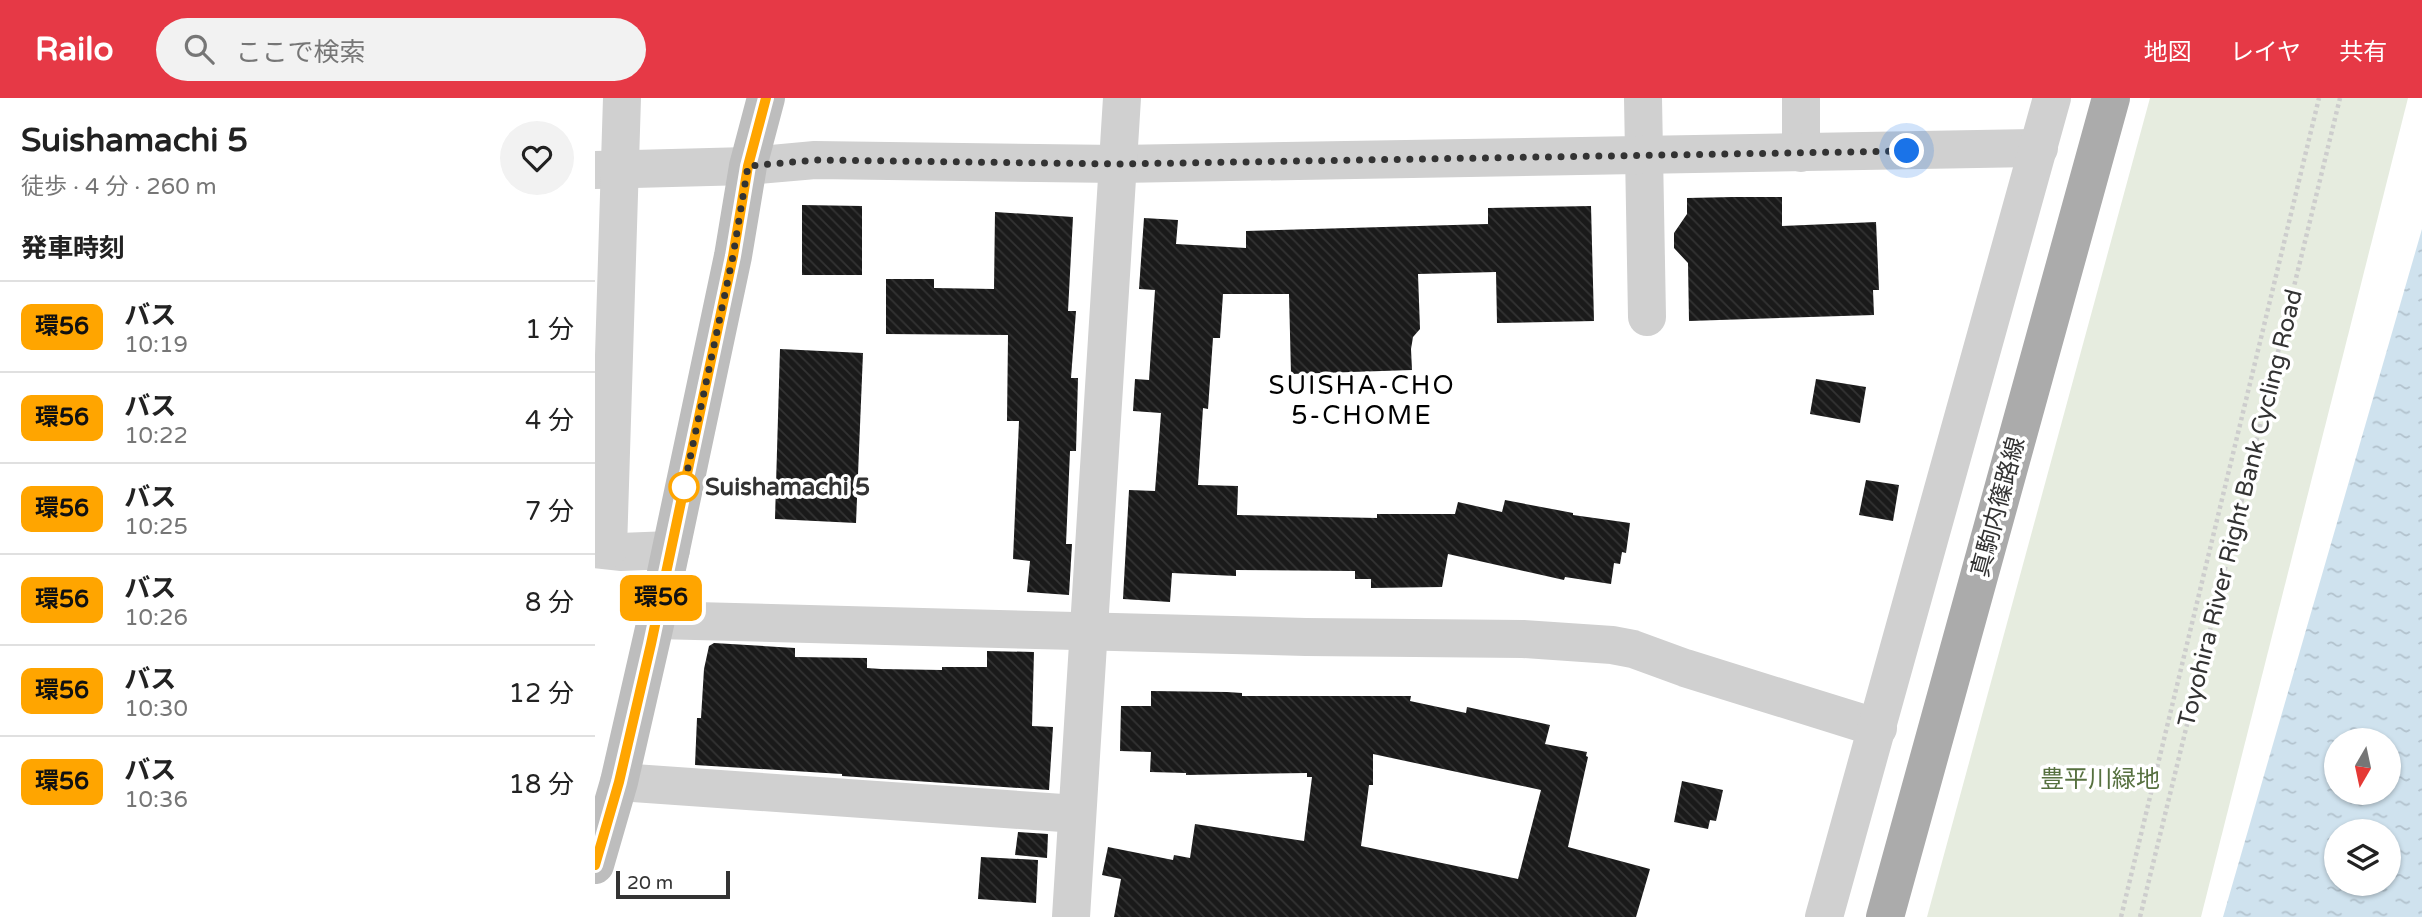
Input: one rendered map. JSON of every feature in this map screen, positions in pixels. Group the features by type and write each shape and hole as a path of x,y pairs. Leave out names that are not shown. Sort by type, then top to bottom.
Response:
{"main road":[{"name":"真駒内篠路線","path":"1885,917 2111,98"}],"street":[{"path":"622,98 608,170 602,549 671,550"},
{"path":"595,865 619,782 656,620 733,256 748,166 766,98"},
{"path":"1071,917 1122,98"},
{"path":"1643,98 1647,317"},
{"path":"1801,98 1801,153"},
{"path":"1824,917 2052,98"},
{"path":"608,170 748,166 815,160 1119,164 2039,148"},
{"path":"656,620 1306,637 1523,639 1612,645 1633,649 1685,668 1878,728"},
{"path":"619,782 1077,814"}],"path":[{"path":"2121,917 2319,98"},
{"name":"Toyohira River Right Bank Cycling Road","path":"2140,917 2340,98"}],"green space":[{"name":"豊平川緑地","path":"2150,98 2408,98 2201,917 1927,917"}],"water":[{"path":"2422,229 2422,917 2223,917"}],"building":[{"path":"1782,197 1782,226 1876,222 1879,290 1873,290 1874,315 1689,321 1688,263 1674,248 1674,233 1687,214 1687,198"},
{"path":"802,205 862,206 862,275 802,275"},
{"path":"1591,206 1594,321 1497,323 1496,272 1418,274 1420,329 1413,337 1412,370 1291,374 1289,294 1223,294 1220,338 1213,338 1208,409 1203,408 1198,485 1238,486 1237,515 1377,518 1377,514 1455,514 1458,502 1502,512 1505,500 1573,515 1630,523 1626,553 1622,552 1620,564 1614,563 1611,584 1565,577 1564,580 1448,554 1442,587 1371,588 1371,579 1355,579 1355,571 1236,570 1236,576 1172,573 1170,602 1123,599 1129,490 1155,491 1161,413 1133,411 1135,379 1149,380 1155,290 1139,289 1144,218 1178,220 1176,244 1246,248 1246,231 1488,224 1488,208"},
{"path":"995,212 1073,217 1068,311 1076,311 1071,378 1078,378 1076,451 1070,451 1066,544 1072,544 1069,595 1027,592 1030,561 1013,559 1019,421 1007,421 1008,335 886,334 886,279 934,279 934,288 994,289"},
{"path":"780,349 863,353 856,523 775,519"},
{"path":"1816,379 1866,387 1860,423 1810,414"},
{"path":"1866,480 1899,485 1893,521 1859,515"},
{"path":"714,643 795,648 795,657 867,658 867,668 881,669 942,670 942,667 987,667 987,651 1034,652 1032,726 1053,727 1049,790 695,765 697,718 701,718 704,669 709,646"},
{"path":"1151,691 1227,692 1242,693 1242,696 1411,696 1410,701 1466,713 1467,707 1550,725 1545,744 1587,752 1588,757 1568,847 1650,869 1636,917 1114,917 1121,879 1102,875 1108,847 1173,860 1174,855 1190,858 1195,824 1304,841 1312,777 1307,777 1307,773 1186,775 1150,772 1151,752 1120,751 1121,706 1151,706","holes":["1373,754 1541,790 1518,879 1361,846 1369,785 1373,785"]},
{"path":"1682,781 1723,790 1716,821 1710,820 1708,829 1674,822"},
{"path":"1018,832 1048,834 1047,858 1015,855"},
{"path":"981,857 1038,860 1036,903 978,899"}],"bus line":[{"name":"環56","path":"595,865 619,782 651,644 733,256 748,166 766,98"}],"place":[{"name":"Suishamachi 5","path":"684,487"}],"district":[{"name":"SUISHA-CHO 5-CHOME","path":"1362,400"}],"route":[{"path":"684,487 682,496 733,256 748,166 815,160 1119,164 1907,151"}]}
